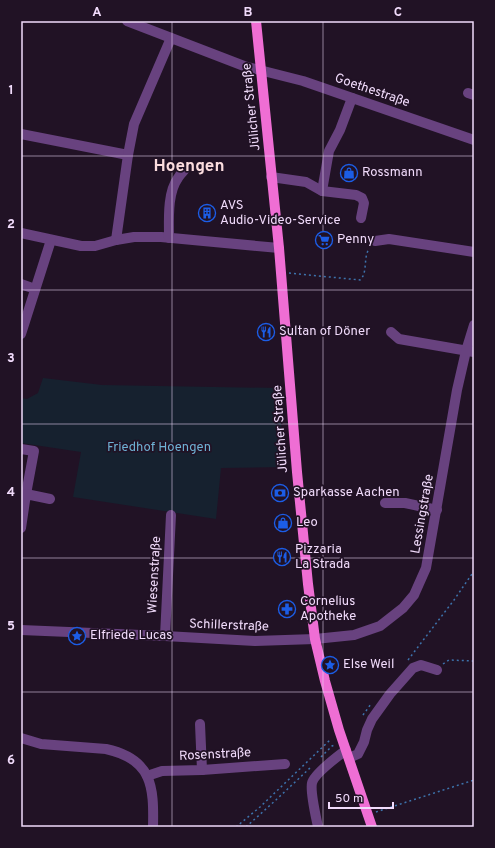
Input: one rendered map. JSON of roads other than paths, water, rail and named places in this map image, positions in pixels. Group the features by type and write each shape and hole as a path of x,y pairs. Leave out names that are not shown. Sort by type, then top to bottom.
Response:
{"main road":[{"name":"Jülicher Straße","path":"256,21 279,248 297,472 315,640 339,730 372,827"}],"street":[{"name":"Goethestraße","path":"127,21 244,66 303,81 474,140"},
{"path":"116,240 134,124 171,38"},
{"path":"322,191 329,151 340,130 352,98"},
{"path":"21,134 128,155"},
{"path":"169,238 170,202 173,187 186,168"},
{"path":"272,177 306,182 322,191 356,195 362,198 364,204 361,218"},
{"path":"21,233 81,246 95,246 134,237 169,238 279,248"},
{"path":"375,241 389,239 474,252"},
{"path":"21,334 51,240"},
{"path":"21,284 35,289"},
{"name":"Lessingstraße","path":"315,640 354,635 380,626 394,616 409,602 414,595 426,568 458,390 470,351 474,325"},
{"path":"391,332 399,339 470,351"},
{"path":"21,449 34,451 21,528"},
{"path":"26,494 50,499"},
{"path":"385,503 405,503 437,510"},
{"name":"Wiesenstraße","path":"165,636 171,515"},
{"name":"Schillerstraße","path":"21,630 254,641 315,640"},
{"path":"318,827 312,788 312,781 316,775 346,750 358,754 372,719 390,694 413,668 421,665 437,670"},
{"path":"200,724 202,770"},
{"path":"21,738 40,744 106,749 126,755 141,767 147,776 154,803 153,827"},
{"name":"Rosenstraße","path":"147,776 162,771 202,770 285,764"}],"place":[{"name":"Rossmann","path":"349,173"},
{"name":"AVS Audio-Video-Service","path":"207,213"},
{"name":"Penny","path":"324,240"},
{"name":"Sultan of Döner","path":"266,332"},
{"name":"Sparkasse Aachen","path":"280,493"},
{"name":"Leo","path":"283,523"},
{"name":"Pizzaria La Strada","path":"282,557"},
{"name":"Cornelius Apotheke","path":"287,609"},
{"name":"Elfriede Lucas","path":"77,636"},
{"name":"Else Weil","path":"330,665"}],"district":[{"name":"Hoengen","path":"189,167"}],"park label":[{"name":"Friedhof Hoengen","path":"159,448"}]}
